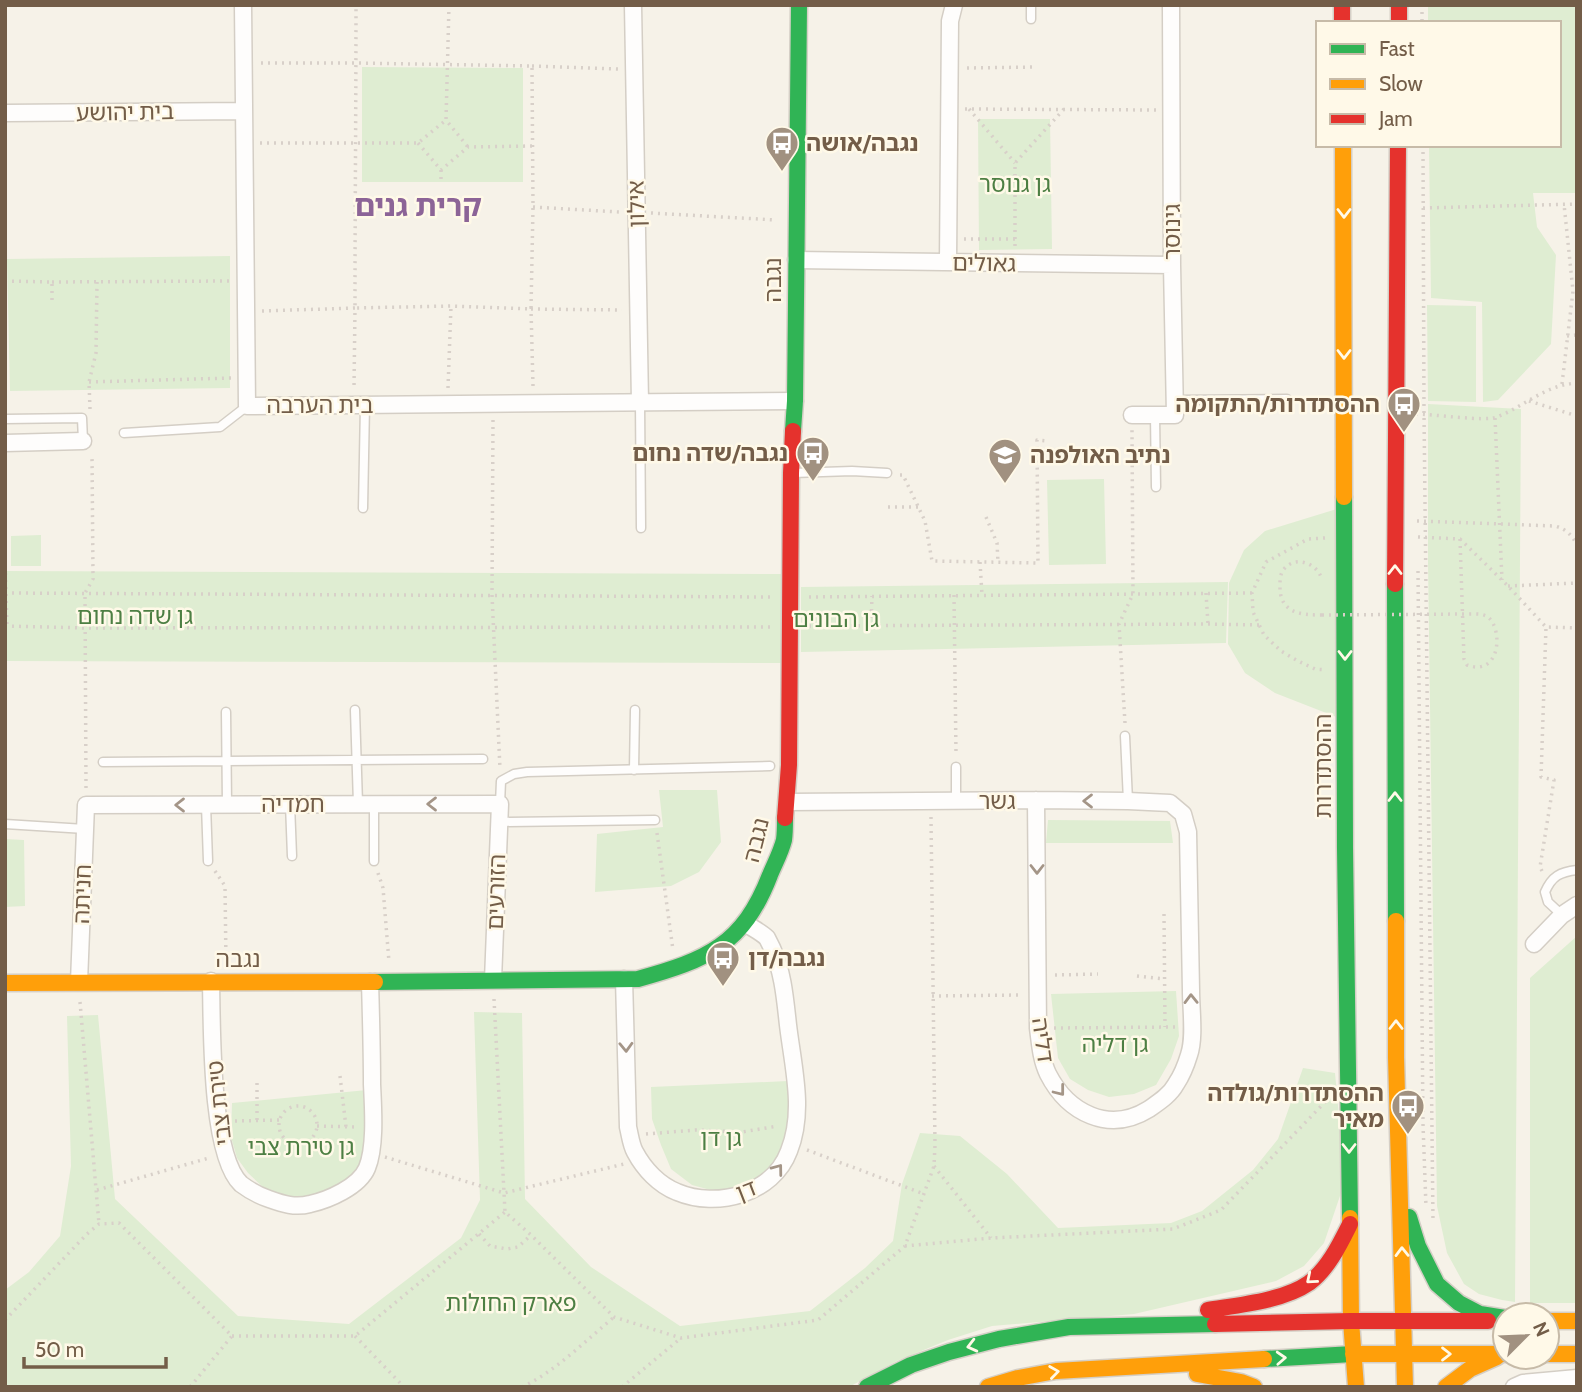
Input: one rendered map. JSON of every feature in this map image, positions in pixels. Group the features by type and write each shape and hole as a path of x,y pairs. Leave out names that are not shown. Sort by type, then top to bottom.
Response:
{"main road":[{"name":"נגבה","path":"5,983 638,979 675,969 703,957 726,943 745,923 762,896 784,839 788,802 799,5"},
{"name":"ההסתדרות","path":"1343,147 1345,848 1350,1321 1356,1387"},
{"path":"1398,147 1395,471 1396,1058 1405,1387"},
{"path":"1401,1191 1418,1246 1437,1284 1459,1303 1480,1314 1491,1316"},
{"path":"1136,1325 1282,1295 1310,1283 1331,1257 1350,1223"},
{"path":"867,1387 911,1365 971,1346 1069,1327 1491,1319"},
{"path":"988,1387 1056,1371 1353,1354 1491,1355"},
{"path":"1446,1387 1481,1363 1491,1360"},
{"path":"1135,1366 1210,1376 1254,1387"}],"street":[{"name":"בית הערבה","path":"243,5 247,406 795,401"},
{"name":"אילון","path":"633,5 640,402"},
{"path":"948,262 950,21 954,5"},
{"name":"גינוסר","path":"1171,5 1175,400"},
{"name":"בית יהושע","path":"5,113 244,111"},
{"name":"גאולים","path":"796,260 1172,265"},
{"path":"1132,415 1175,415 1175,400"},
{"path":"5,443 88,448"},
{"name":"גשר","path":"788,802 1036,800 1170,803 1183,814 1188,832"},
{"name":"דליה","path":"1036,800 1038,1028 1041,1053 1047,1073 1060,1093 1075,1108 1111,1121 1128,1119 1161,1101 1175,1086 1190,1052 1188,832"},
{"name":"חמדיה","path":"86,805 500,804"},
{"name":"הזורעים","path":"493,980 500,804"},
{"name":"חניתה","path":"79,982 86,805"},
{"path":"1534,944 1562,915 1577,905"},
{"name":"דן","path":"624,979 628,1127 633,1150 653,1176 676,1192 694,1197 725,1198 754,1190 770,1180 788,1154 798,1106 779,964 767,939 745,923"},
{"name":"טירת צבי","path":"219,981 214,1081 221,1141 226,1159 240,1183 261,1197 300,1207 340,1194 367,1171 373,1128 370,982"},
{"path":"1514,1387 1522,1383 1577,1378"}],"lane":[{"path":"1031,5 1031,19"},
{"path":"1175,400 1287,399"},
{"path":"640,402 641,528"},
{"path":"359,405 363,509"},
{"path":"124,433 220,427 247,406"},
{"path":"1155,415 1156,488"},
{"path":"5,419 82,418 88,448"},
{"path":"791,473 887,473"},
{"path":"355,710 356,760 366,804 374,861"},
{"path":"634,770 635,710"},
{"path":"226,712 227,804"},
{"path":"1125,736 1128,801"},
{"path":"103,762 483,759"},
{"path":"500,804 501,781 514,774 527,772 771,766"},
{"path":"956,767 956,801"},
{"path":"206,804 208,861"},
{"path":"290,804 292,856"},
{"path":"499,822 655,820"},
{"path":"5,824 85,829"},
{"path":"1562,915 1548,902 1545,892 1549,881 1565,871 1577,870"}],"path":[{"path":"356,5 355,308 359,405"},
{"path":"449,5 446,120 468,147"},
{"path":"244,63 356,62 634,70"},
{"path":"531,66 533,403"},
{"path":"949,69 1035,67"},
{"path":"949,109 1171,110"},
{"path":"968,109 1015,163 1015,263"},
{"path":"1015,163 1064,109"},
{"path":"244,144 418,143 446,120"},
{"path":"418,143 441,170 442,182"},
{"path":"441,170 468,147 532,146"},
{"path":"1423,147 1433,1221"},
{"path":"1562,384 1573,290 1564,204"},
{"path":"1413,207 1577,204"},
{"path":"533,207 796,222"},
{"path":"948,239 1015,239"},
{"path":"5,281 246,281"},
{"path":"52,282 52,302"},
{"path":"91,420 89,382 96,353 97,282"},
{"path":"448,404 451,306"},
{"path":"246,311 451,306 638,310"},
{"path":"1567,336 1577,335"},
{"path":"89,382 246,378"},
{"path":"1414,414 1495,418 1562,384 1577,383"},
{"path":"1527,400 1577,416"},
{"path":"494,404 492,595 501,781"},
{"path":"1125,736 1119,624 1133,594 1132,415"},
{"path":"1495,418 1502,580"},
{"path":"887,473 903,475 925,521 932,562 1038,563 1037,440 1048,441"},
{"path":"86,805 85,593 93,579 88,448"},
{"path":"888,507 918,506"},
{"path":"986,517 997,542 998,563"},
{"path":"1549,881 1540,867 1555,780 1541,777 1546,627 1460,539 1418,537 1417,521 1555,526 1564,528 1577,545"},
{"path":"1345,536 1308,539 1266,562 1252,593 1252,612 1264,635 1281,651 1315,669 1345,674"},
{"path":"1323,590 1319,571 1307,563 1296,563 1286,567 1281,573 1280,596 1284,604 1293,612 1304,615 1428,614 1454,614 1468,614 1483,615 1489,618 1496,635 1494,658 1489,665 1473,667 1467,665 1464,659 1462,619 1462,606 1461,592 1460,539"},
{"path":"5,559 6,626 772,626"},
{"path":"980,562 982,595"},
{"path":"1418,565 1423,1124 1427,1212"},
{"path":"1508,586 1577,583"},
{"path":"6,593 792,597 1252,593"},
{"path":"1206,593 1208,624"},
{"path":"954,595 956,767"},
{"path":"872,596 872,625"},
{"path":"1323,604 1324,617"},
{"path":"798,626 1259,625"},
{"path":"1546,627 1577,628"},
{"path":"493,980 505,1212 614,1317 681,1338 818,1320 905,1246 934,1166 931,801"},
{"path":"655,820 675,969"},
{"path":"208,861 225,886 219,981"},
{"path":"374,861 383,887 390,982"},
{"path":"1164,914 1165,1027"},
{"path":"1038,976 1098,974"},
{"path":"1137,976 1164,979"},
{"path":"79,982 99,1224"},
{"path":"932,996 1038,994"},
{"path":"1038,1028 1191,1027"},
{"path":"340,1076 346,1127"},
{"path":"905,1246 991,1238 1173,1229 1221,1210 1349,1077"},
{"path":"257,1079 257,1120"},
{"path":"298,1105 310,1109 317,1119 317,1126 313,1138 302,1144 295,1144 284,1138 279,1120 286,1110 298,1105"},
{"path":"219,1121 279,1120"},
{"path":"630,1135 696,1130 742,1132 796,1123"},
{"path":"317,1126 373,1128"},
{"path":"792,1144 924,1194"},
{"path":"371,1153 504,1193 640,1160"},
{"path":"97,1190 225,1154"},
{"path":"934,1166 991,1238"},
{"path":"5,1320 87,1234 99,1224 119,1223 232,1336 355,1336 505,1212"},
{"path":"479,1234 490,1247 507,1249 518,1247 531,1236"},
{"path":"522,1387 532,1385 614,1317"},
{"path":"190,1387 232,1336"},
{"path":"355,1336 404,1387"},
{"path":"622,1387 681,1338"}],"green space":[{"path":"1428,5 1577,5 1577,193 1533,193 1537,227 1556,255 1551,344 1498,400 1483,402 1482,302 1431,298 1429,147 1561,147 1561,21 1428,21"},
{"path":"362,67 523,68 523,182 362,182"},
{"name":"גן גנוסר","path":"978,119 1050,119 1052,249 979,250"},
{"path":"230,256 230,388 10,391 7,259"},
{"path":"1427,305 1476,306 1476,402 1428,401"},
{"path":"1428,404 1521,409 1515,1301 1479,1294 1464,1284 1447,1253 1437,1206"},
{"path":"1104,479 1106,564 1049,565 1047,480"},
{"path":"1340,508 1339,718 1275,693 1245,673 1228,644 1229,583 1244,550 1265,531"},
{"path":"41,535 41,566 11,566 11,536"},
{"name":"גן שדה נחום","path":"5,571 782,574 783,663 5,661"},
{"name":"גן הבונים","path":"1228,582 1226,643 801,652 801,587"},
{"path":"659,790 717,790 721,842 699,872 671,886 595,892 597,834 663,827"},
{"path":"1048,820 1170,821 1173,843 1046,843"},
{"path":"5,839 24,840 25,906 5,907"},
{"path":"1577,936 1577,1303 1530,1301 1530,978"},
{"name":"גן דליה","path":"1176,991 1179,1036 1171,1059 1156,1085 1134,1094 1109,1097 1088,1090 1070,1079 1058,1058 1051,994"},
{"name":"פארק החולות","path":"474,1012 522,1013 525,1199 591,1267 680,1326 810,1311 865,1268 893,1241 902,1184 920,1133 960,1136 1007,1174 1058,1228 1171,1223 1202,1211 1253,1170 1278,1139 1303,1068 1335,1073 1342,1149 1341,1193 1324,1243 1304,1266 1276,1281 1134,1314 992,1326 897,1361 849,1387 5,1387 5,1290 29,1272 60,1236 71,1166 67,1016 98,1015 115,1199 238,1316 349,1324 461,1238 480,1200"},
{"name":"גן דן","path":"788,1081 790,1126 783,1155 761,1177 738,1189 718,1192 692,1185 671,1169 652,1119 651,1087"},
{"name":"גן טירת צבי","path":"367,1090 366,1141 359,1165 348,1179 327,1193 301,1199 266,1190 237,1158 231,1137 232,1103"}],"traffic: fast":[{"path":"793,431 799,5"},
{"path":"1344,497 1350,1218"},
{"path":"1395,584 1396,921"},
{"path":"375,982 638,979 684,965 720,946 735,934 748,918 781,849 785,818"},
{"path":"1409,1217 1418,1246 1437,1284 1459,1303 1480,1314 1491,1316"},
{"path":"867,1387 911,1365 999,1339 1069,1327 1215,1324"},
{"path":"1264,1359 1353,1354"}],"traffic: slow":[{"path":"1343,147 1344,497"},
{"path":"1396,921 1396,1057 1405,1387"},
{"path":"5,983 375,982"},
{"path":"1350,1218 1351,1321 1356,1387"},
{"path":"1561,1321 1577,1321"},
{"path":"1353,1354 1491,1354"},
{"path":"1561,1354 1577,1354"},
{"path":"988,1387 1056,1371 1264,1359"},
{"path":"1446,1387 1470,1369 1491,1360"},
{"path":"1197,1374 1254,1387"}],"traffic: jam":[{"path":"1342,5 1342,21"},
{"path":"1399,5 1399,21"},
{"path":"1395,584 1398,147"},
{"path":"785,818 789,765 793,431"},
{"path":"1208,1310 1274,1298 1309,1283 1328,1263 1350,1224"},
{"path":"1351,1321 1488,1321"},
{"path":"1215,1324 1351,1321"}],"place":[{"name":"נגבה/אושה","path":"782,173"},
{"name":"ההסתדרות/התקומה","path":"1404,434"},
{"name":"נגבה/שדה נחום","path":"813,483"},
{"name":"נתיב האולפנה","path":"1005,485"},
{"name":"נגבה/דן","path":"723,988"},
{"name":"ההסתדרות/גולדה מאיר","path":"1408,1136"}],"district":[{"name":"קרית גנים","path":"418,205"}]}
